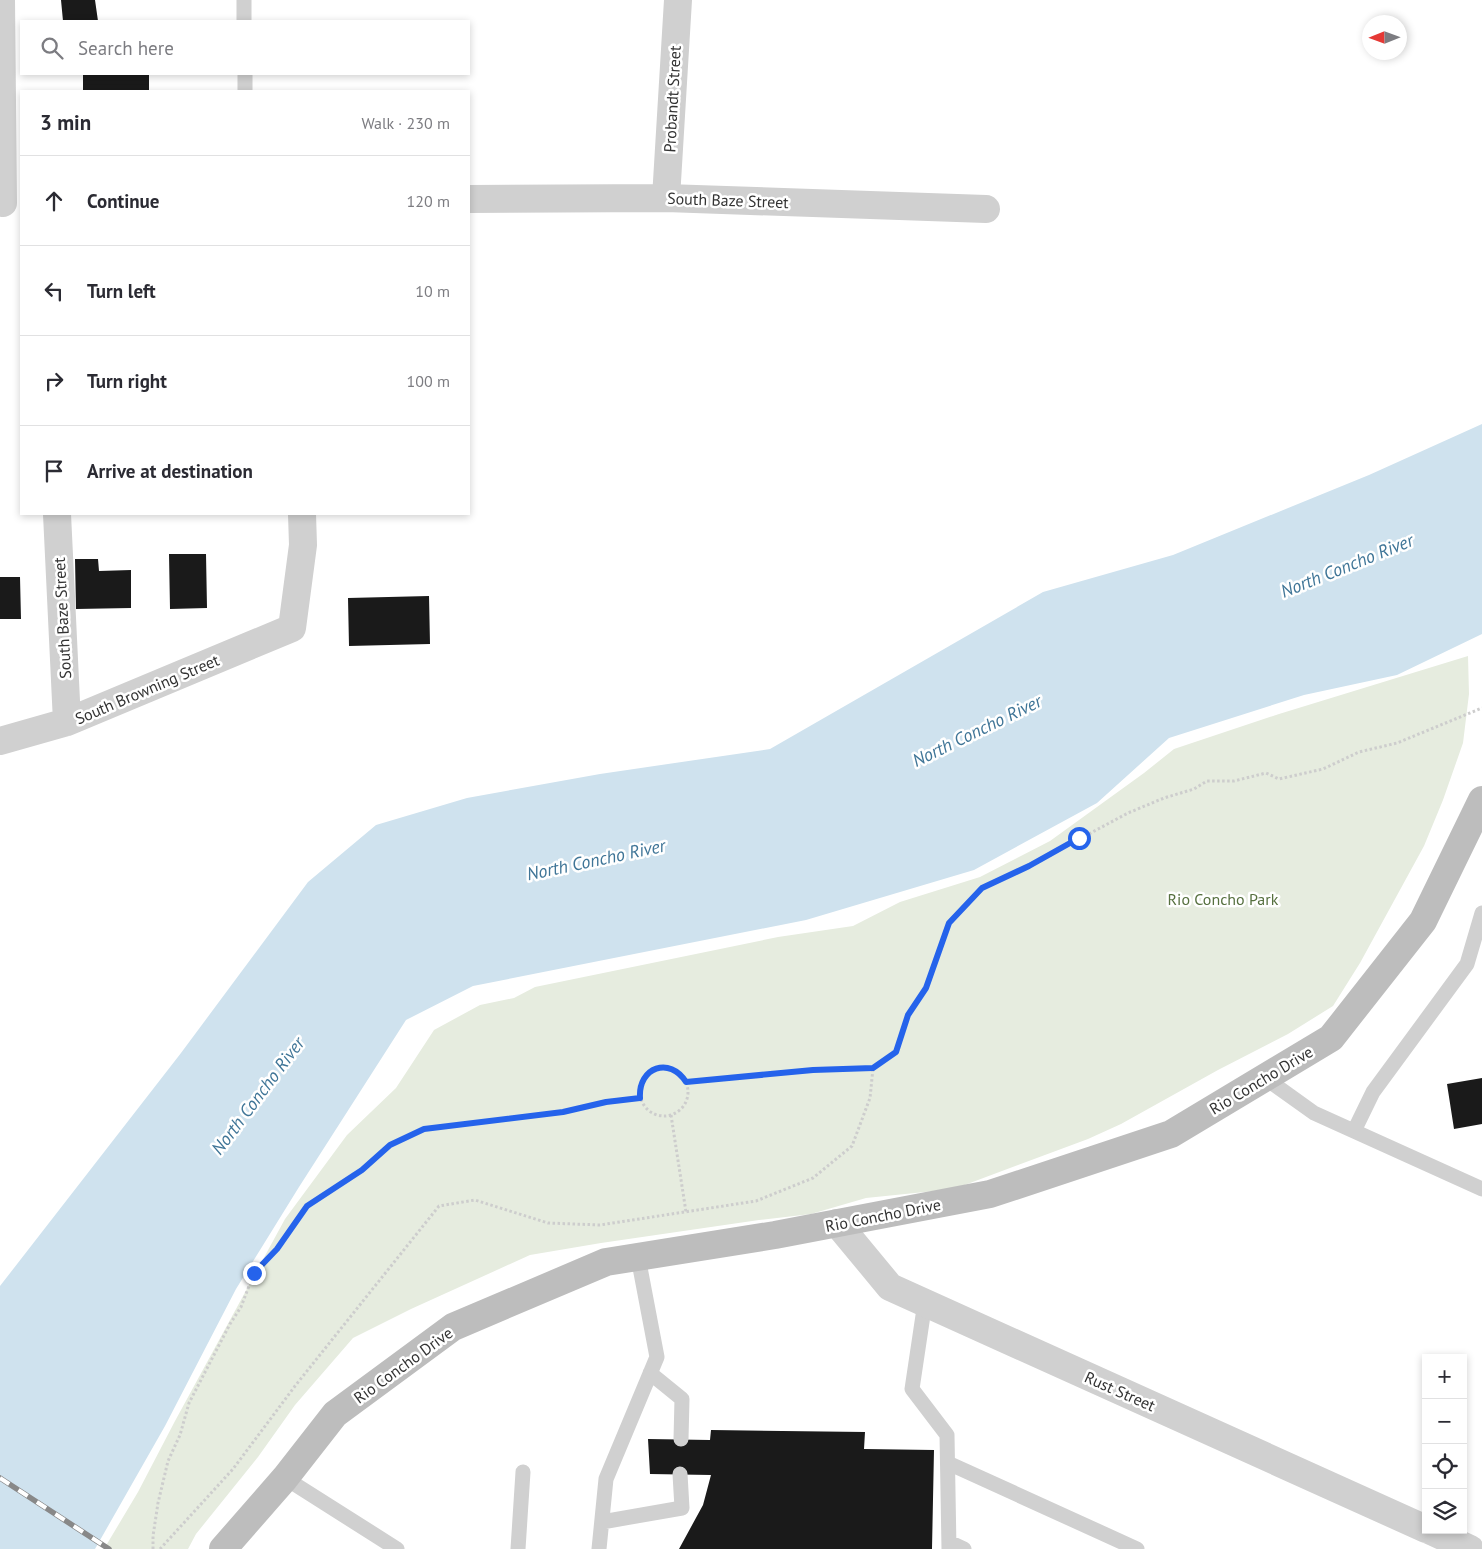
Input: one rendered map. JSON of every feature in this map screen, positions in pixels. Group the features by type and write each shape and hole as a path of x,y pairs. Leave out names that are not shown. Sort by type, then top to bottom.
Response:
{"street":[{"path":"1,0 8,203"},
{"name":"Probandt Street","path":"666,198 678,0"},
{"name":"South Baze Street","path":"470,199 666,198 986,209"},
{"name":"South Baze Street","path":"57,515 67,722"},
{"name":"South Browning Street","path":"0,741 67,722 292,628 303,545 302,515"},
{"name":"Rio Concho Drive","path":"223,1549 285,1478 335,1414 453,1327 606,1262 775,1235 990,1194 1171,1134 1331,1038 1423,921 1482,800"},
{"name":"Rust Street","path":"837,1223 890,1287 1422,1528"},
{"name":"Rust Street","path":"1436,1534 1470,1549"}],"lane":[{"path":"244,0 244,20"},
{"path":"245,75 245,90"},
{"path":"1354,1131 1373,1092 1467,964 1482,913"},
{"path":"1265,1078 1314,1113 1482,1189"},
{"path":"599,1549 606,1479 657,1357 638,1257"},
{"path":"925,1302 912,1389 947,1435 949,1546 964,1549"},
{"path":"650,1373 682,1399 681,1439"},
{"path":"948,1463 1138,1549"},
{"path":"518,1549 523,1472"},
{"path":"602,1522 682,1508 680,1474"},
{"path":"285,1478 398,1549"}],"path":[{"path":"686,1082 813,1070 873,1068 896,1052 908,1015 926,988 949,923 982,888 1029,866 1128,813 1164,798 1194,789 1207,781 1234,780 1266,773 1279,779 1323,769 1359,752 1397,743 1482,708"},
{"path":"668,1068 682,1076 686,1082 688,1090 684,1106 671,1115 656,1115 649,1111 640,1098 642,1082 653,1070 668,1068"},
{"path":"160,1549 233,1469 295,1386 439,1206 475,1200 548,1223 600,1225 756,1201 813,1178 852,1146 870,1098 873,1068"},
{"path":"153,1549 158,1503 168,1461 180,1435 189,1403 230,1324 241,1307 254,1273 277,1249 307,1206 362,1170 390,1145 424,1129 563,1112 606,1102 640,1098"},
{"path":"671,1115 686,1212"}],"green space":[{"name":"Rio Concho Park","path":"1468,656 1469,694 1463,743 1443,800 1424,846 1360,963 1333,1006 1288,1034 1218,1070 1121,1124 1088,1139 954,1189 866,1198 811,1214 601,1243 530,1255 411,1309 353,1338 295,1405 258,1457 196,1534 188,1549 104,1549 138,1492 285,1219 347,1135 396,1088 434,1030 480,1005 514,998 535,987 778,937 853,926 900,902 980,877 1050,841 1174,749 1279,714"}],"water":[{"name":"North Concho River","path":"1482,424 1482,634 1397,675 1304,695 1169,738 1097,803 974,870 806,920 473,986 406,1020 236,1289 165,1426 95,1549 0,1549 0,1286 181,1053 308,882 376,825 467,798 600,774 770,749 1043,592 1173,555 1369,475"}],"building":[{"path":"61,0 95,0 98,20 63,20"},
{"path":"83,75 149,75 149,90 83,90"},
{"path":"169,554 206,554 207,608 170,609"},
{"path":"75,559 98,559 99,571 131,570 131,608 76,609"},
{"path":"0,577 20,577 21,619 0,619"},
{"path":"429,596 430,644 349,646 348,598"},
{"path":"1482,1078 1482,1124 1454,1129 1447,1084"},
{"path":"711,1430 865,1432 864,1449 934,1450 932,1549 679,1549 703,1505 711,1475 650,1474 648,1439 710,1440"}],"railway":[{"path":"0,1478 109,1549"}],"route":[{"path":"254,1273 277,1249 307,1206 362,1170 390,1145 424,1129 563,1112 606,1102 640,1098 642,1082 646,1076 653,1070 660,1068 668,1068 675,1071 686,1082 813,1070 873,1068 896,1052 908,1015 926,988 949,923 982,888 1029,866 1079,838"}]}
